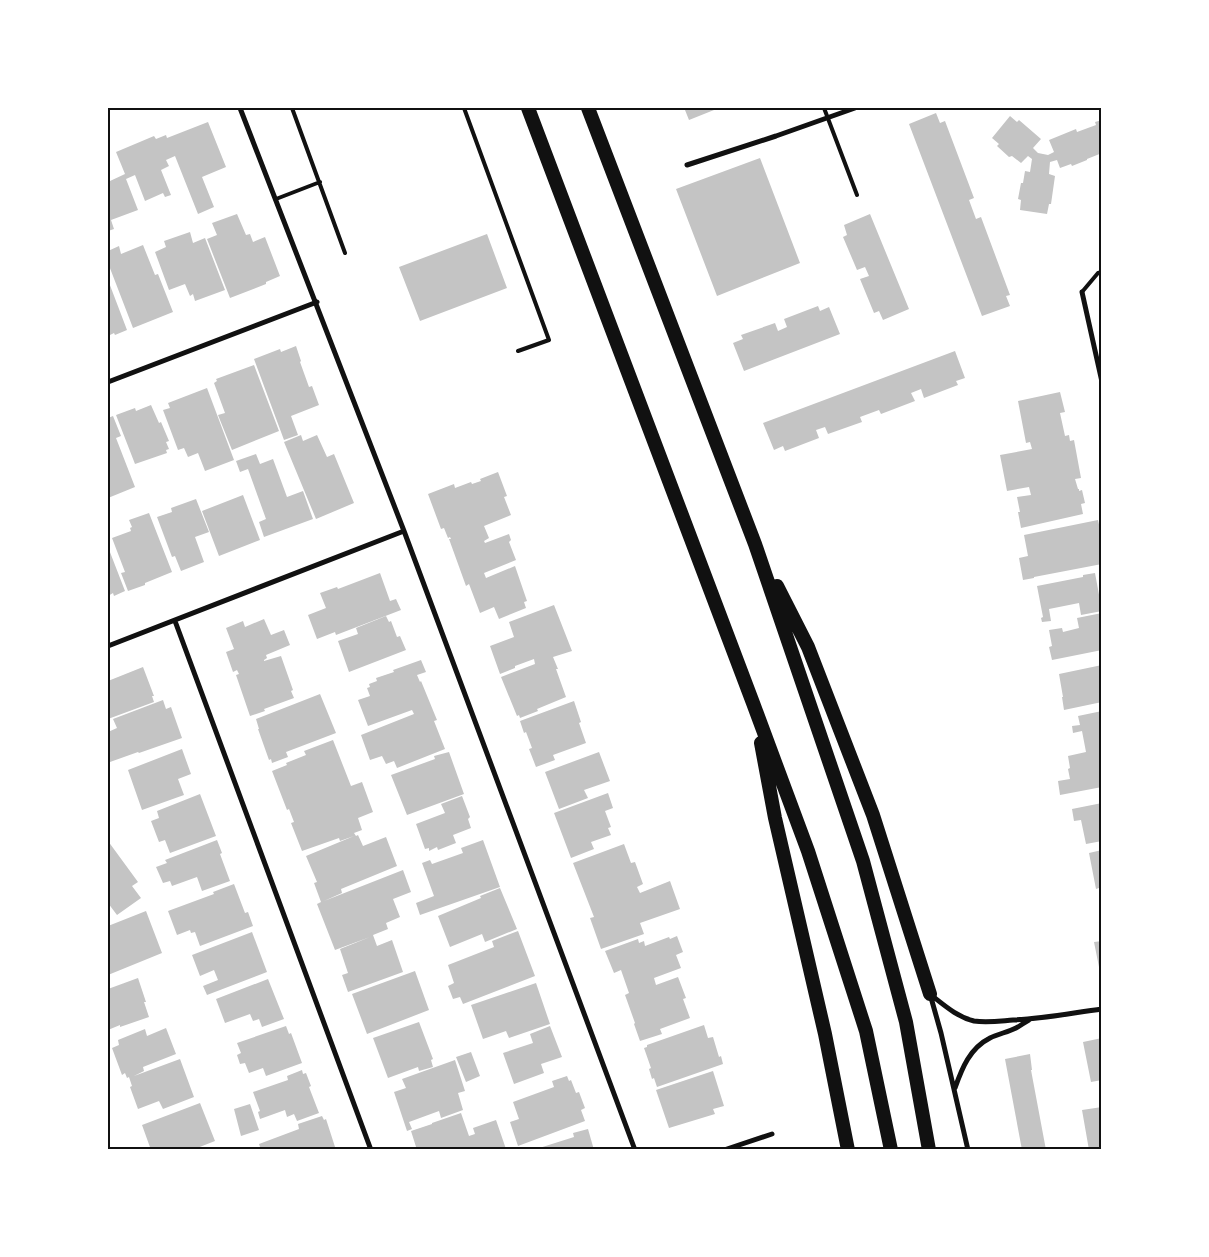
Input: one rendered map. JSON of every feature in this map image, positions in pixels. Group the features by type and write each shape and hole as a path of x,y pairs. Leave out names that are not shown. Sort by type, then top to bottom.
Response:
{"highway":[{"path":"528,108 808,851 866,1031 891,1150"},
{"path":"588,108 755,544 863,861 906,1022 929,1150"},
{"path":"755,544 812,656 873,814 930,994"},
{"path":"753,703 775,818 825,1034 848,1150"}],"street":[{"path":"240,108 404,530 635,1150"},
{"path":"686,166 855,108"},
{"path":"1082,292 1102,382"},
{"path":"108,382 316,302"},
{"path":"108,646 404,530"},
{"path":"175,620 371,1150"},
{"path":"930,994 960,1016 990,1022 1030,1020 1102,1009"},
{"path":"930,994 955,1090 968,1150"},
{"path":"955,1090 962,1069 969,1056 979,1046 989,1038 1030,1020"},
{"path":"724,1150 772,1134"}],"lane":[{"path":"292,108 345,253"},
{"path":"464,108 549,340 518,351"},
{"path":"824,108 857,195"},
{"path":"276,199 320,182"},
{"path":"1082,292 1098,273 1102,272"}],"building":[{"path":"682,108 719,108 689,120 685,110"},
{"path":"936,113 940,123 945,121 974,198 969,200 976,219 981,217 1010,295 1006,296 1010,306 982,316 909,124"},
{"path":"1010,116 1017,122 1019,120 1041,139 1033,148 1038,153 1048,155 1054,152 1049,140 1076,129 1077,132 1096,125 1095,122 1102,120 1102,153 1072,166 1071,164 1060,168 1057,160 1050,162 1049,174 1055,176 1051,204 1049,204 1047,214 1020,210 1021,200 1018,199 1021,183 1023,183 1025,171 1030,172 1032,159 1028,156 1021,163 1012,156 1009,157 997,146 999,144 992,138"},
{"path":"208,122 226,167 202,177 214,207 198,214 175,156 166,160 169,166 161,170 171,195 165,197 163,193 145,201 135,175 126,179 138,210 111,220 114,229 108,231 108,175 110,181 125,174 116,152 154,136 156,139 166,135 167,138"},
{"path":"760,158 800,263 717,296 676,189"},
{"path":"237,214 246,235 250,234 253,242 265,237 280,276 266,282 266,284 230,298 207,239 217,235 212,223"},
{"path":"870,214 909,309 883,320 879,311 874,313 860,279 869,276 865,267 857,270 843,237 847,235 844,225"},
{"path":"190,232 193,243 205,238 225,290 195,301 193,294 190,296 185,284 169,290 155,252 166,247 164,241"},
{"path":"487,234 507,288 420,321 399,267"},
{"path":"143,245 155,275 158,274 173,312 133,328 108,263 108,251 119,246 121,254"},
{"path":"108,280 127,330 108,336"},
{"path":"818,306 820,311 829,307 840,334 744,371 733,343 743,339 741,335 775,323 778,331 787,327 784,319"},
{"path":"296,346 309,387 312,386 319,405 291,416 298,435 284,440 254,359 280,349 281,352"},
{"path":"955,351 965,378 956,381 958,385 924,398 921,389 911,393 915,401 881,414 879,410 860,417 862,422 828,434 825,427 816,430 819,438 785,451 783,446 774,450 763,423"},
{"path":"254,365 279,431 232,450 218,415 225,413 214,383 217,381 216,379"},
{"path":"207,388 234,460 205,471 198,453 188,457 184,448 178,450 163,410 170,408 168,403"},
{"path":"1060,392 1065,412 1060,413 1065,436 1069,435 1070,441 1074,440 1081,478 1075,479 1079,491 1082,490 1085,503 1081,504 1083,514 1021,528 1017,497 1031,495 1029,487 1007,491 1000,455 1032,449 1030,442 1026,443 1018,401"},
{"path":"151,405 169,441 166,442 169,449 166,450 167,453 135,464 116,415 135,408 136,411"},
{"path":"113,416 121,436 116,438 135,487 108,498 108,418"},
{"path":"301,435 303,441 317,435 327,457 334,454 354,503 316,519 284,442"},
{"path":"256,454 260,464 273,459 287,497 303,491 313,519 264,537 259,522 266,519 248,469 240,472 236,461"},
{"path":"498,472 507,496 504,497 511,515 484,526 489,538 484,541 485,543 509,534 511,540 509,542 516,560 484,573 486,578 515,566 527,601 524,602 526,608 499,619 494,607 480,613 469,584 466,586 449,539 451,539 450,537 448,538 444,528 441,529 428,494 454,484 455,488 471,482 472,484"},
{"path":"243,495 260,540 219,556 202,511"},
{"path":"196,499 209,532 195,537 204,562 181,571 175,556 172,557 157,517 172,512 171,508"},
{"path":"149,513 172,572 128,591 121,573 125,572 112,538 131,531 130,528 132,527 129,520"},
{"path":"1098,520 1102,538 1102,564 1023,580 1019,558 1028,556 1024,535"},
{"path":"108,547 125,591 114,596 113,593 108,596"},
{"path":"380,573 390,601 396,599 401,610 336,635 335,632 317,639 308,615 326,608 320,593 337,587 338,589"},
{"path":"1095,573 1102,611 1081,615 1079,603 1049,609 1051,621 1042,622 1041,618 1043,617 1037,586"},
{"path":"554,605 572,651 553,657 566,697 520,718 519,715 517,716 501,677 535,664 534,659 500,674 490,646 514,637 509,622"},
{"path":"1102,613 1102,650 1052,660 1049,647 1052,646 1049,630 1062,628 1063,632 1079,628 1077,618"},
{"path":"386,616 389,622 391,621 397,637 400,636 406,650 349,672 338,641 358,634 356,628"},
{"path":"264,619 271,635 284,630 290,645 266,655 267,658 264,661 281,656 294,698 250,716 236,675 239,674 237,670 233,672 226,652 234,649 226,628 243,621 245,627"},
{"path":"421,660 426,672 417,675 437,720 434,721 445,749 397,768 394,761 386,764 382,756 370,760 361,735 414,714 412,710 368,726 358,700 370,696 367,688 370,687 369,684 377,681 376,678"},
{"path":"1102,665 1102,702 1064,710 1059,674"},
{"path":"143,667 154,696 152,696 154,702 108,719 108,681"},
{"path":"320,694 336,733 286,752 288,757 272,763 271,759 269,760 256,719"},
{"path":"163,700 166,709 171,707 182,738 110,762 108,732 117,728 113,719"},
{"path":"574,701 586,743 553,755 555,760 536,767 529,749 532,748 520,721"},
{"path":"1102,711 1102,787 1060,795 1058,781 1070,779 1068,756 1086,752 1082,731 1073,733 1072,726 1080,725 1078,716"},
{"path":"333,740 351,786 362,782 373,812 358,818 362,830 354,833 356,836 358,835 363,846 386,837 397,866 341,889 342,893 324,901 403,870 411,892 393,899 400,917 386,923 388,929 373,935 377,946 392,940 403,972 348,992 342,975 348,973 340,949 370,937 335,950 317,904 321,902 314,883 317,882 306,856 354,836 340,841 339,838 302,851 291,823 294,822 289,809 287,810 272,771 306,755 304,751"},
{"path":"182,749 191,774 178,779 184,795 142,810 128,770"},
{"path":"449,752 464,794 407,815 391,775 435,759 434,756"},
{"path":"599,752 610,781 584,790 588,798 559,809 545,772"},
{"path":"608,793 613,808 605,811 611,827 608,828 611,835 591,842 594,849 571,858 554,813"},
{"path":"200,794 216,836 170,853 165,840 159,842 151,821 159,818 157,811"},
{"path":"462,796 470,817 468,819 471,828 453,835 456,843 438,850 437,847 429,851 429,848 425,849 416,824 445,813 441,804"},
{"path":"1102,803 1102,841 1086,844 1081,820 1074,821 1072,809"},
{"path":"217,840 230,881 202,891 197,877 172,886 170,881 163,883 156,867 167,863 165,860"},
{"path":"483,840 500,887 420,915 416,903 434,896 422,863 430,860 432,864 463,853 461,848"},
{"path":"108,841 138,882 132,886 141,898 117,915 108,903"},
{"path":"624,844 631,863 635,862 643,884 637,887 640,893 670,881 680,909 640,923 644,934 601,949 590,918 594,917 573,863"},
{"path":"1102,850 1102,887 1096,889 1089,853"},
{"path":"234,884 245,913 248,912 253,926 200,946 195,932 191,933 190,930 177,935 168,911 214,894 213,892"},
{"path":"500,888 517,929 485,942 482,934 450,947 438,916"},
{"path":"146,911 162,953 108,975 108,926"},
{"path":"518,931 535,976 463,1004 460,997 453,999 448,986 454,983 448,965 494,947 492,941"},
{"path":"252,932 267,972 207,995 203,986 218,980 214,970 200,976 192,955"},
{"path":"677,936 683,952 676,955 681,968 654,978 656,985 678,977 686,998 683,999 690,1018 660,1029 662,1034 640,1041 625,995 629,993 621,970 614,973 605,951 638,939 639,943 644,941 645,946"},
{"path":"1102,941 1102,977 1101,977 1094,942"},
{"path":"415,971 429,1010 367,1034 352,994"},
{"path":"138,978 149,1017 108,1030 108,989"},
{"path":"268,979 284,1019 262,1027 259,1019 253,1021 250,1014 225,1023 216,999"},
{"path":"536,983 550,1024 509,1038 506,1031 483,1039 471,1005"},
{"path":"419,1022 433,1059 431,1060 433,1067 419,1071 418,1067 388,1078 373,1038"},
{"path":"704,1025 708,1038 713,1037 723,1064 657,1087 654,1078 652,1079 649,1069 651,1068 644,1048 647,1045"},
{"path":"286,1026 289,1034 291,1033 302,1063 266,1076 263,1068 249,1073 245,1063 240,1064 237,1055 241,1053 237,1043"},
{"path":"550,1026 562,1057 541,1064 544,1073 514,1084 503,1053 533,1043 530,1034"},
{"path":"166,1028 176,1054 143,1067 144,1071 134,1076 180,1059 194,1097 163,1109 159,1101 138,1109 130,1087 132,1086 129,1077 127,1078 125,1073 122,1075 112,1048 119,1045 118,1040 145,1029 147,1036"},
{"path":"1102,1038 1102,1080 1091,1082 1083,1042"},
{"path":"471,1052 480,1076 466,1082 456,1057"},
{"path":"1030,1054 1031,1070 1046,1150 1022,1150 1005,1059"},
{"path":"455,1060 465,1091 458,1093 463,1110 441,1118 439,1111 409,1122 412,1129 407,1131 394,1092 406,1088 402,1079"},
{"path":"302,1070 303,1074 306,1073 319,1113 297,1121 294,1114 287,1117 285,1110 260,1119 258,1112 260,1111 253,1092 288,1080 287,1076"},
{"path":"713,1071 724,1106 713,1109 715,1114 669,1128 656,1090"},
{"path":"567,1076 569,1081 571,1080 576,1093 579,1092 585,1108 581,1110 585,1121 518,1146 510,1122 519,1119 513,1102 554,1087 552,1081"},
{"path":"200,1103 215,1141 192,1150 151,1150 142,1125"},
{"path":"250,1104 259,1130 241,1136 234,1109"},
{"path":"1102,1107 1102,1150 1089,1150 1082,1110"},
{"path":"461,1113 469,1136 475,1134 473,1128 496,1120 506,1149 417,1150 411,1131"},
{"path":"322,1116 324,1120 326,1119 336,1150 261,1150 259,1144 299,1129 298,1124"},
{"path":"588,1129 594,1150 533,1150 574,1137 573,1133"}]}
